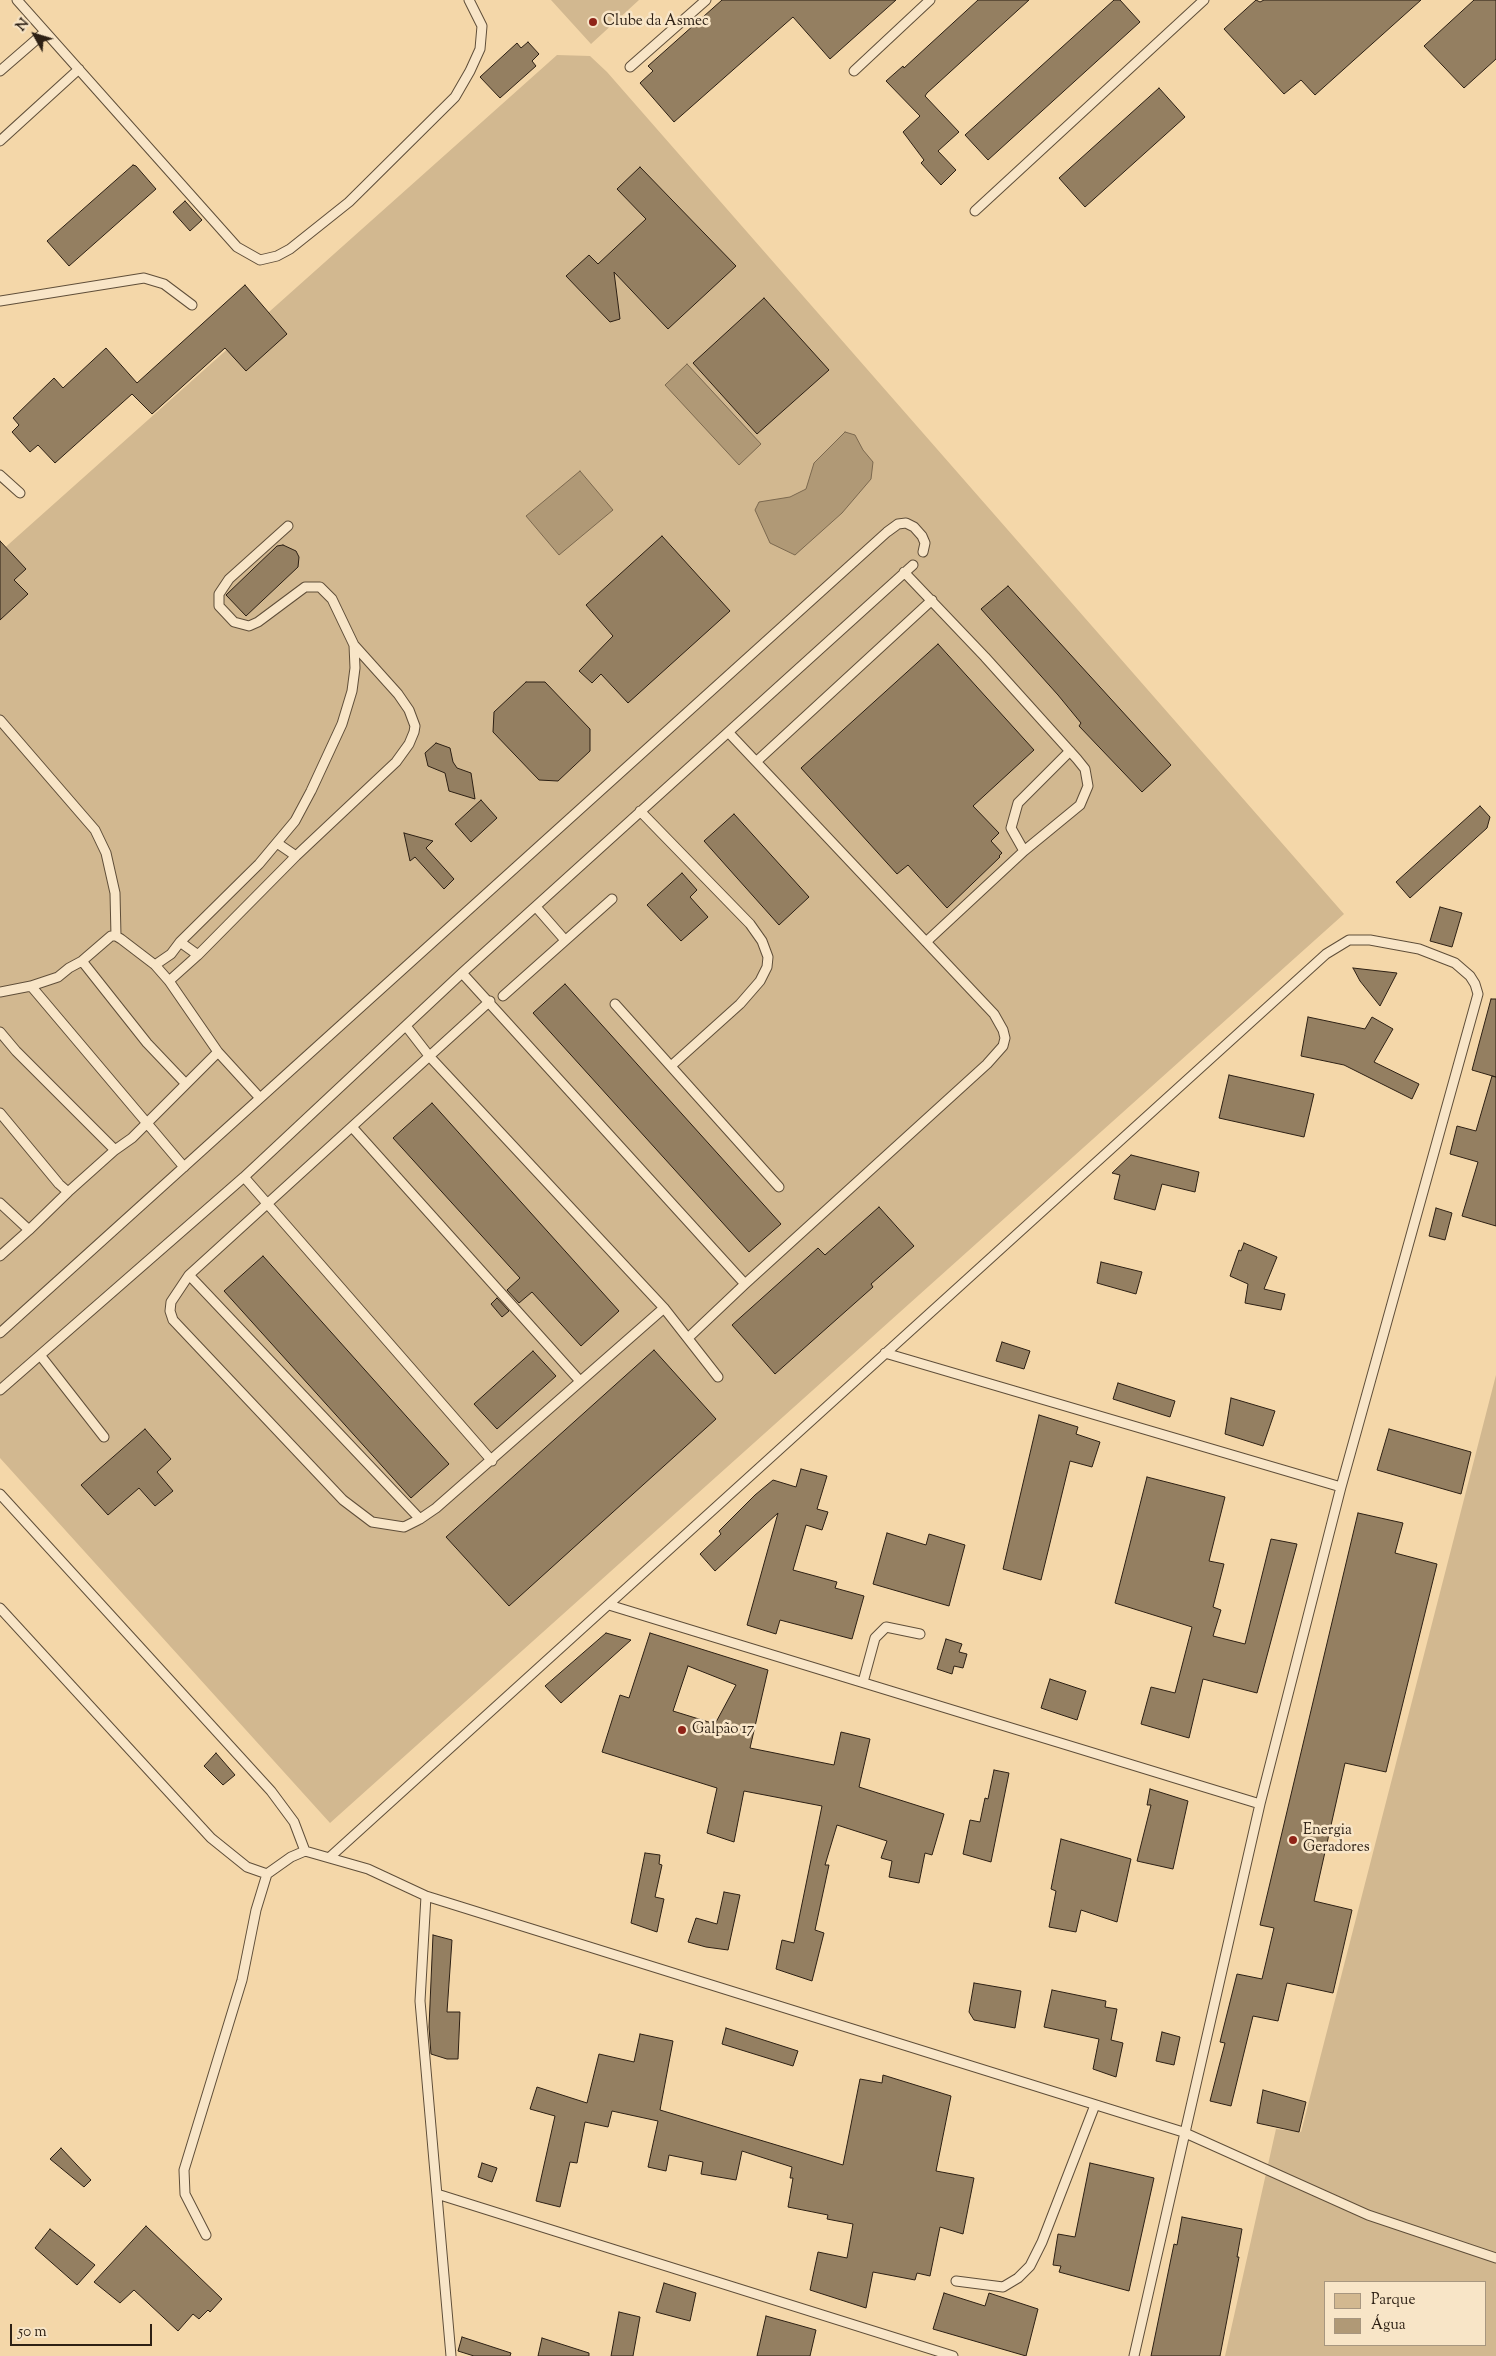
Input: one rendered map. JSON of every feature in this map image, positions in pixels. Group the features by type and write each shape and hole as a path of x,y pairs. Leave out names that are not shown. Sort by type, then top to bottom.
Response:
{"lane":[{"path":"17,0 237,247 260,260 277,256 290,249 349,202 456,97 480,49 482,26 469,0"},
{"path":"630,67 706,0"},
{"path":"854,71 930,0"},
{"path":"974,211 1204,0"},
{"path":"0,72 45,32"},
{"path":"0,141 79,69"},
{"path":"0,300 144,278 164,284 192,305"},
{"path":"0,475 20,493"},
{"path":"0,1333 887,532 898,524 906,523 914,527 925,543 923,552"},
{"path":"168,981 198,955 296,856 396,762 409,744 414,732 415,726 409,710 398,694 354,645 332,598 320,587 305,587 258,622 249,626 234,622 219,606 219,594 229,579 288,526"},
{"path":"0,1390 244,1177 462,973 913,565"},
{"path":"904,572 1070,751 1085,769 1088,786 1080,804 1024,851 926,942"},
{"path":"757,761 932,600"},
{"path":"155,965 171,954 180,942 277,843 295,821 342,724 352,691 356,668 354,645"},
{"path":"0,720 95,830 106,853 115,893 116,936"},
{"path":"688,1338 987,1064 1003,1046 1003,1030 994,1014 729,733"},
{"path":"1024,851 1011,828 1018,803 1070,751"},
{"path":"640,812 750,924 762,941 768,957 767,967 760,981 740,1004 671,1066"},
{"path":"277,843 296,856"},
{"path":"503,996 564,939 612,899"},
{"path":"536,907 564,939"},
{"path":"0,992 31,986 58,977 82,961 111,936 116,936 155,965 218,1052 260,1098"},
{"path":"330,1857 1326,954 1349,940 1393,943 1419,949 1455,963 1470,976 1478,994 1341,1487 1260,1804 1183,2132 1134,2356"},
{"path":"180,942 198,955"},
{"path":"82,961 147,1043 186,1084"},
{"path":"462,973 490,1001 745,1284"},
{"path":"31,986 184,1167"},
{"path":"490,1001 189,1275 171,1302 170,1311 173,1320 343,1500 372,1522 404,1527 420,1520 492,1461 664,1308"},
{"path":"615,1004 779,1187"},
{"path":"406,1026 430,1056 664,1308 718,1377"},
{"path":"0,1032 16,1052 115,1150"},
{"path":"0,1256 68,1192 115,1150 132,1138 218,1052"},
{"path":"0,1113 59,1184 68,1192"},
{"path":"352,1127 580,1381"},
{"path":"244,1177 492,1461"},
{"path":"0,1203 29,1230"},
{"path":"189,1275 420,1520"},
{"path":"885,1354 1341,1487"},
{"path":"40,1355 104,1437"},
{"path":"0,1494 271,1791 294,1822 305,1852"},
{"path":"609,1605 1260,1804"},
{"path":"0,1608 210,1838 246,1867 267,1874"},
{"path":"863,1682 875,1638 886,1627 920,1634"},
{"path":"206,2235 185,2194 184,2170 242,1980 256,1910 267,1874 291,1857 305,1852 330,1857 368,1869 426,1896 1183,2132 1368,2215 1496,2258"},
{"path":"426,1896 420,2000 451,2356"},
{"path":"956,2282 1003,2287 1018,2278 1030,2266 1042,2242 1095,2104"},
{"path":"437,2194 953,2356"}],"green space":[{"name":"Clube da Asmec","path":"551,0 639,0 591,44"},
{"path":"557,55 590,56 607,72 1344,914 330,1823 0,1458 0,552"},
{"path":"1496,1375 1496,2356 1225,2356 1276,2129 1301,2132"}],"water":[{"path":"687,364 761,444 739,465 665,385"},
{"path":"845,432 855,435 863,450 873,462 871,479 842,513 795,555 770,543 755,510 759,502 790,497 806,489 814,463"},
{"path":"580,471 613,510 559,555 526,516"}],"building":[{"path":"722,0 896,0 830,59 793,17 674,122 640,83 653,71 648,66"},
{"path":"978,0 1029,0 925,96 959,132 938,151 956,170 941,185 921,163 924,160 903,132 920,116 886,81 903,66 904,68"},
{"path":"1114,0 1120,0 1140,22 988,160 965,135"},
{"path":"1256,0 1260,2 1264,0 1421,0 1315,95 1301,80 1284,94 1224,29"},
{"path":"1474,0 1496,0 1496,59 1464,88 1424,46"},
{"path":"528,42 539,54 532,61 536,66 500,98 480,77 517,43 521,48"},
{"path":"1159,88 1185,117 1085,207 1059,178"},
{"path":"133,165 156,189 69,266 47,241"},
{"path":"640,167 736,266 668,329 614,272 620,319 610,322 566,276 589,255 598,264 646,219 617,189"},
{"path":"185,201 202,220 190,231 173,212"},
{"path":"245,285 287,334 246,371 225,348 152,414 132,394 55,463 38,445 30,452 12,432 19,425 13,418 54,378 63,388 106,348 137,383"},
{"path":"764,298 829,370 757,434 693,363"},
{"path":"662,536 730,611 628,703 601,674 592,683 579,671 613,636 586,605"},
{"path":"0,541 26,569 14,580 28,594 0,620"},
{"path":"283,545 296,551 299,557 298,567 246,616 226,595 277,546"},
{"path":"1008,586 1171,765 1142,792 1079,726 1081,723 1058,695 981,609"},
{"path":"938,644 1034,750 973,806 999,833 991,841 1002,853 947,908 908,865 897,874 801,768"},
{"path":"526,682 545,682 590,729 590,751 558,781 539,780 493,732 494,712"},
{"path":"436,743 450,748 453,762 457,768 471,773 475,799 449,791 445,773 428,766 425,753"},
{"path":"481,800 497,818 471,842 455,824"},
{"path":"1480,806 1490,817 1487,828 1410,898 1396,882"},
{"path":"734,814 809,897 779,925 704,841"},
{"path":"404,833 433,841 426,848 454,879 444,889 415,857 410,861"},
{"path":"682,873 697,890 690,897 708,917 681,941 647,905"},
{"path":"1440,907 1462,913 1452,947 1430,941"},
{"path":"1353,968 1397,973 1380,1006 1360,981"},
{"path":"565,984 781,1224 749,1252 533,1013"},
{"path":"1491,999 1496,999 1496,1077 1472,1070"},
{"path":"1308,1017 1365,1029 1372,1017 1393,1029 1374,1062 1419,1084 1412,1099 1344,1065 1301,1056"},
{"path":"1229,1075 1314,1094 1304,1137 1219,1118"},
{"path":"1492,1076 1496,1077 1496,1226 1462,1216 1478,1162 1450,1154 1457,1126 1476,1131"},
{"path":"432,1103 619,1311 581,1346 532,1292 519,1303 507,1290 520,1278 393,1138"},
{"path":"1131,1155 1199,1172 1195,1192 1162,1184 1155,1210 1114,1199 1120,1175 1112,1173"},
{"path":"879,1207 914,1246 871,1284 873,1287 775,1374 732,1325 818,1248 825,1255"},
{"path":"1436,1208 1452,1213 1445,1240 1429,1236"},
{"path":"1244,1243 1277,1257 1264,1289 1285,1294 1281,1310 1245,1303 1248,1284 1230,1276 1239,1250 1241,1251"},
{"path":"263,1256 449,1464 411,1498 224,1291"},
{"path":"1101,1262 1142,1272 1136,1294 1097,1283"},
{"path":"497,1298 509,1311 502,1317 491,1304"},
{"path":"1002,1342 1030,1351 1024,1369 996,1361"},
{"path":"654,1350 716,1419 509,1606 446,1537"},
{"path":"533,1351 556,1376 497,1429 474,1404"},
{"path":"1118,1383 1175,1401 1170,1417 1113,1399"},
{"path":"1231,1398 1275,1411 1263,1446 1225,1434"},
{"path":"1039,1415 1078,1427 1076,1434 1100,1442 1092,1467 1070,1461 1041,1580 1003,1569"},
{"path":"145,1429 171,1459 157,1472 173,1491 155,1506 139,1488 108,1515 81,1485"},
{"path":"1389,1429 1471,1452 1461,1494 1377,1470"},
{"path":"801,1469 827,1476 817,1509 828,1512 822,1530 806,1525 793,1570 837,1582 835,1588 864,1596 852,1639 780,1620 776,1634 747,1625 778,1513 715,1571 700,1554 721,1534 719,1531 773,1480 796,1487"},
{"path":"1147,1477 1225,1497 1209,1561 1224,1564 1213,1607 1221,1610 1213,1636 1245,1644 1271,1539 1297,1544 1257,1693 1203,1679 1189,1738 1141,1724 1151,1687 1175,1693 1192,1627 1115,1603"},
{"path":"1358,1513 1403,1523 1395,1553 1437,1564 1386,1772 1345,1763 1314,1901 1352,1910 1333,1993 1287,1983 1278,2021 1253,2016 1231,2106 1210,2101 1225,2043 1220,2042 1237,1974 1262,1979 1274,1928 1260,1925"},
{"path":"887,1533 926,1545 929,1534 965,1545 949,1606 873,1584"},
{"path":"606,1633 631,1640 561,1703 545,1686"},
{"path":"650,1633 768,1670 750,1748 834,1765 841,1732 870,1739 859,1787 944,1814 932,1855 925,1853 919,1883 889,1877 892,1861 881,1858 887,1841 837,1825 825,1865 829,1865 815,1930 824,1933 812,1981 776,1969 782,1940 794,1943 822,1806 744,1791 734,1842 707,1833 717,1788 602,1752 620,1695 629,1698","holes":["688,1666 736,1685 715,1724 673,1711"]},
{"path":"946,1639 962,1644 959,1652 967,1654 963,1668 954,1666 952,1674 937,1669"},
{"path":"1050,1679 1086,1691 1077,1720 1041,1708"},
{"path":"216,1753 235,1775 223,1785 204,1766"},
{"path":"994,1770 1009,1773 991,1862 963,1854 970,1820 980,1822 985,1798 988,1799"},
{"path":"1150,1789 1188,1801 1173,1869 1137,1861 1151,1805 1147,1805"},
{"path":"1061,1839 1131,1859 1117,1922 1081,1910 1076,1932 1049,1927 1056,1891 1051,1889"},
{"path":"645,1853 660,1855 659,1864 662,1865 655,1897 664,1899 657,1932 631,1923"},
{"path":"724,1892 740,1895 728,1950 688,1942 696,1918 717,1924"},
{"path":"433,1935 452,1940 447,2012 460,2012 458,2059 447,2059 431,2054 429,2027"},
{"path":"974,1983 1021,1991 1015,2028 974,2020 969,2012"},
{"path":"1052,1990 1106,2001 1105,2007 1117,2009 1111,2040 1123,2043 1116,2077 1093,2069 1099,2039 1044,2027"},
{"path":"726,2028 798,2051 793,2066 722,2044"},
{"path":"1162,2032 1180,2037 1174,2065 1156,2061"},
{"path":"640,2034 673,2041 660,2110 843,2165 860,2079 882,2083 883,2075 951,2096 936,2171 974,2178 963,2234 940,2227 930,2276 917,2273 915,2280 873,2272 866,2308 810,2290 818,2252 847,2258 853,2224 827,2219 828,2215 788,2207 793,2178 790,2178 792,2167 742,2151 736,2180 701,2174 703,2162 669,2155 666,2171 648,2167 658,2121 612,2111 608,2127 585,2122 577,2163 570,2162 560,2207 536,2201 555,2116 530,2109 537,2087 587,2103 599,2054 634,2062"},
{"path":"1263,2090 1306,2102 1299,2132 1257,2123"},
{"path":"61,2148 91,2180 84,2187 50,2159"},
{"path":"482,2163 497,2168 492,2182 478,2177"},
{"path":"1090,2163 1154,2178 1129,2291 1059,2272 1061,2266 1053,2265 1058,2234 1075,2237"},
{"path":"1182,2217 1242,2229 1237,2257 1239,2257 1220,2356 1151,2356 1174,2244 1177,2245"},
{"path":"146,2226 222,2299 210,2312 208,2310 199,2319 193,2314 178,2331 134,2290 120,2303 94,2282"},
{"path":"50,2229 95,2265 77,2285 35,2248"},
{"path":"664,2283 696,2293 690,2321 656,2312"},
{"path":"944,2293 985,2306 989,2293 1038,2309 1026,2356 933,2329"},
{"path":"619,2312 640,2317 633,2356 611,2356"},
{"path":"766,2316 816,2330 810,2356 757,2356"},
{"path":"462,2337 511,2353 510,2356 474,2356 458,2351"},
{"path":"542,2338 589,2353 589,2356 538,2356"}],"place":[{"name":"Clube da Asmec","path":"593,22"},
{"name":"Galpão 17","path":"682,1730"},
{"name":"Energia Geradores","path":"1293,1840"}]}
